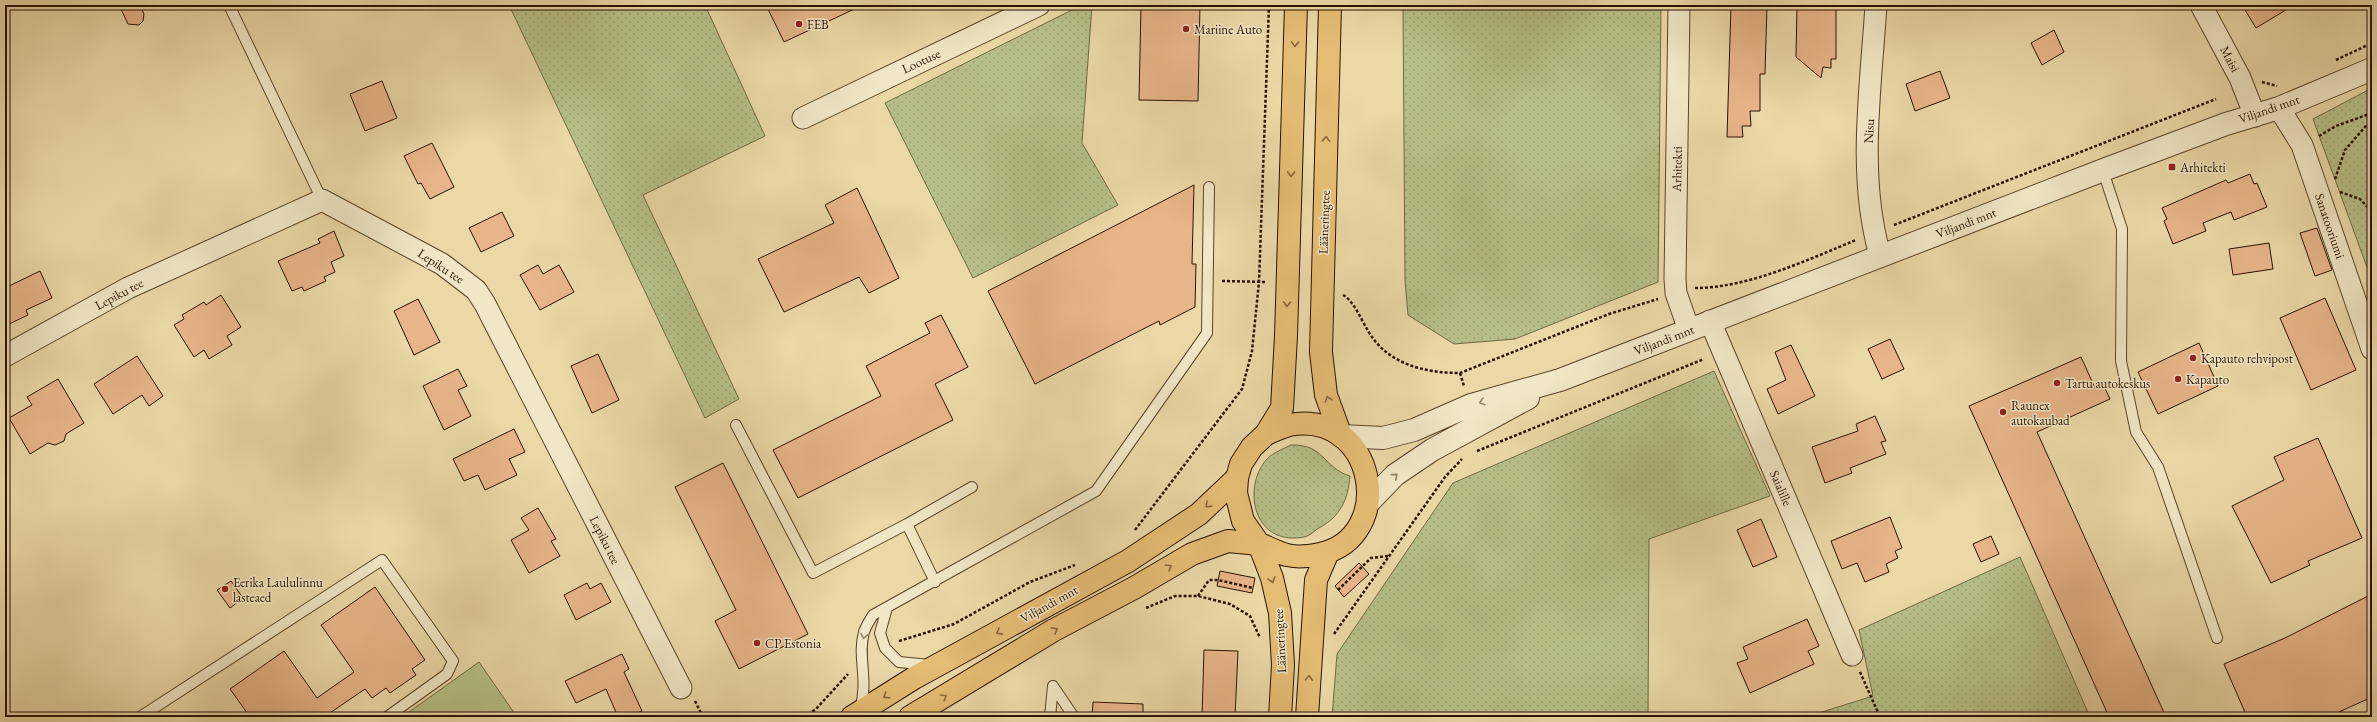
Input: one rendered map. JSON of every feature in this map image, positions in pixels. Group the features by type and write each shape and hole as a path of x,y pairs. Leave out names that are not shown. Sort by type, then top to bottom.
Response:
{"main road":[{"name":"Lääneringtee","path":"1280,717 1283,665 1280,613 1272,578 1259,544 1243,521 1238,506 1237,478 1241,464 1252,447 1266,434 1282,408 1286,336 1296,5"},
{"name":"Lääneringtee","path":"1330,5 1321,352 1326,395 1341,436"},
{"name":"Lääneringtee","path":"1259,544 1288,555 1307,556 1328,552 1352,534 1361,522 1368,503 1369,484 1364,465 1356,451 1341,436 1323,427 1307,424 1287,425 1266,434"},
{"name":"Viljandi mnt","path":"855,715 938,665 1128,561 1199,514 1237,478"},
{"name":"Viljandi mnt","path":"910,717 1054,630 1134,588 1192,554 1228,542 1259,544"},
{"name":"Lääneringtee","path":"1307,717 1316,580 1328,552"}],"street":[{"name":"Lootuse","path":"803,118 1039,5"},
{"name":"Arhitekti","path":"1679,5 1676,293 1689,330"},
{"name":"Nisu","path":"1876,5 1867,166 1873,233 1880,256"},
{"name":"Maisi","path":"2201,5 2240,78 2255,116"},
{"name":"Viljandi mnt","path":"1341,436 1383,438 1414,430 1471,405 1560,380 1710,321 2226,124 2279,108 2372,69"},
{"name":"Sanatooriumi","path":"2279,108 2302,145 2372,349"},
{"name":"Lepiku tee","path":"5,356 128,288 322,200 442,264 476,290 485,304 680,688"},
{"name":"Saialille","path":"1710,321 1852,655"},
{"name":"Viljandi mnt","path":"1368,503 1395,475 1432,450 1560,380"}],"lane":[{"path":"229,5 322,200"},
{"path":"2103,171 2122,229 2121,361 2136,432 2158,467 2217,638"},
{"path":"855,715 865,693 863,662 864,631 873,615 935,582 1096,491 1207,333 1209,187"},
{"path":"736,425 813,572 907,524 972,487"},
{"path":"907,524 935,582"},
{"path":"140,717 382,560 453,661 446,674 386,717"},
{"path":"887,608 880,633 885,648 899,662 938,665"},
{"path":"1050,717 1053,686 1074,717"}],"path":[{"path":"1131,535 1145,520 1242,389 1252,351 1259,282 1269,5"},
{"path":"1340,294 1344,295 1370,335 1388,353 1406,365 1435,373 1460,373 1609,314 1691,288 1717,288 1789,267 2216,99"},
{"path":"2315,138 2336,126 2372,113"},
{"path":"2334,182 2345,150 2372,119"},
{"path":"2339,191 2360,200 2372,212"},
{"path":"1208,280 1271,282"},
{"path":"1472,454 1723,351"},
{"path":"1460,373 1466,392"},
{"path":"1333,636 1445,476 1467,456"},
{"path":"1338,590 1371,558 1389,556"},
{"path":"885,648 896,642 954,624 1030,582 1077,564"},
{"path":"1198,596 1209,580 1218,580 1253,588"},
{"path":"1146,608 1175,596 1198,596 1230,604 1250,616 1262,643"},
{"path":"1852,655 1880,717"},
{"path":"804,717 816,710 855,667 863,662"}],"green space":[{"path":"509,5 705,5 765,136 643,195 739,399 705,418"},
{"path":"1082,5 1092,5 1082,143 1118,205 973,278 885,103"},
{"path":"1403,5 1661,5 1658,282 1515,339 1454,344 1408,315 1405,280"},
{"path":"2372,88 2372,281 2313,119"},
{"path":"1714,371 1770,496 1649,539 1648,717 1332,717 1337,654 1453,483"},
{"path":"1291,445 1311,448 1334,468 1350,476 1345,499 1338,512 1327,523 1310,535 1299,538 1278,535 1268,529 1260,519 1256,508 1254,495 1255,482 1267,459"},
{"path":"2020,557 2090,717 1806,717 1873,696 1859,630"},
{"path":"479,662 517,717 402,717"}],"building":[{"path":"119,5 140,5 144,14 143,21 139,25 128,24"},
{"name":"FEB","path":"766,5 863,5 784,42"},
{"path":"1141,5 1200,5 1198,101 1139,100"},
{"path":"1731,5 1767,5 1765,74 1760,74 1760,111 1750,111 1751,126 1742,126 1743,137 1727,137"},
{"path":"1797,5 1836,5 1836,59 1831,59 1831,68 1823,67 1821,78 1796,57"},
{"path":"2242,5 2294,5 2256,28"},
{"path":"2054,30 2064,52 2042,65 2031,43"},
{"path":"1940,71 1950,98 1915,111 1906,84"},
{"path":"382,81 397,118 365,131 350,94"},
{"path":"432,143 454,187 430,199 421,183 418,184 404,156"},
{"path":"2250,174 2254,184 2257,183 2267,207 2234,220 2231,212 2203,223 2206,231 2173,244 2164,221 2167,219 2162,208 2226,180 2228,183"},
{"path":"1194,185 1192,264 1196,264 1195,307 1160,325 1159,321 1035,384 988,291"},
{"path":"857,188 899,278 869,293 859,277 784,312 758,259 834,223 825,205"},
{"path":"502,212 514,236 481,252 469,228"},
{"path":"2317,228 2332,270 2315,276 2300,233"},
{"path":"334,231 344,256 331,262 335,272 324,277 326,281 304,291 302,287 292,291 278,261 320,243 318,239"},
{"path":"2269,243 2273,269 2233,275 2229,249"},
{"path":"538,265 543,274 559,265 574,292 540,310 520,275"},
{"path":"40,271 52,298 26,310 28,315 5,326 5,288"},
{"path":"221,295 241,327 227,336 232,345 209,359 204,350 194,357 174,325 184,319 182,315 204,302 206,305"},
{"path":"2325,298 2356,370 2311,390 2280,318"},
{"path":"418,299 440,342 414,355 394,311"},
{"path":"941,315 968,367 935,384 953,420 798,498 773,450 881,396 866,366 930,333 925,323"},
{"path":"1890,339 1904,369 1882,379 1868,349"},
{"name":"Kapauto","path":"2199,343 2218,386 2158,414 2138,372"},
{"path":"1791,345 1815,396 1778,414 1767,389 1786,380 1775,352"},
{"path":"598,354 619,400 592,413 571,366"},
{"path":"137,356 163,396 149,406 142,395 113,414 94,384"},
{"path":"2081,357 2095,388 2103,384 2110,399 2037,432 2166,717 2109,717 1969,406"},
{"path":"458,369 467,386 458,390 471,416 444,430 423,386"},
{"path":"58,379 84,423 66,434 64,441 55,445 48,443 30,454 9,418 32,405 27,397"},
{"path":"1875,416 1886,441 1881,442 1886,454 1850,468 1852,473 1825,483 1812,447 1858,431 1856,424"},
{"path":"514,429 525,452 509,459 517,475 485,490 478,475 464,481 453,459"},
{"path":"2318,438 2362,538 2308,561 2310,565 2271,583 2232,506 2284,480 2274,457"},
{"path":"723,463 808,634 739,669 715,621 736,610 675,487"},
{"path":"538,508 556,539 551,541 560,556 529,573 511,540 529,530 521,518"},
{"path":"1890,517 1902,548 1895,551 1898,558 1886,564 1889,572 1865,582 1857,563 1842,569 1831,541"},
{"path":"1761,519 1777,557 1753,567 1737,530"},
{"path":"1991,536 1999,554 1981,562 1973,544"},
{"path":"1359,563 1369,574 1344,597 1335,586"},
{"path":"1220,571 1255,578 1252,593 1217,586"},
{"path":"231,581 243,598 230,608 217,590"},
{"path":"587,583 590,589 601,583 611,602 576,620 564,595"},
{"path":"375,587 425,660 412,669 416,675 390,693 386,688 372,698 365,689 324,717 250,717 230,689 284,651 317,698 354,672 321,625"},
{"path":"2372,594 2372,697 2328,717 2247,717 2224,664 2285,638"},
{"path":"1807,619 1819,646 1808,651 1814,664 1750,693 1737,663 1748,659 1743,647"},
{"path":"1204,650 1238,651 1235,717 1202,717"},
{"path":"622,654 629,669 624,672 642,711 628,717 618,717 606,689 576,703 565,681"},
{"path":"1093,702 1143,704 1143,717 1092,717"}],"place":[{"name":"FEB","path":"799,24"},
{"name":"Mariine Auto","path":"1186,29"},
{"name":"Arhitekti","path":"2172,167"},
{"name":"Kapauto rehvipost","path":"2193,358"},
{"name":"Kapauto","path":"2178,379"},
{"name":"Tartu autokeskus","path":"2057,383"},
{"name":"Raunex autokaubad","path":"2003,412"},
{"name":"Eerika Laululinnu lasteaed","path":"225,589"},
{"name":"CP Estonia","path":"757,643"}]}
